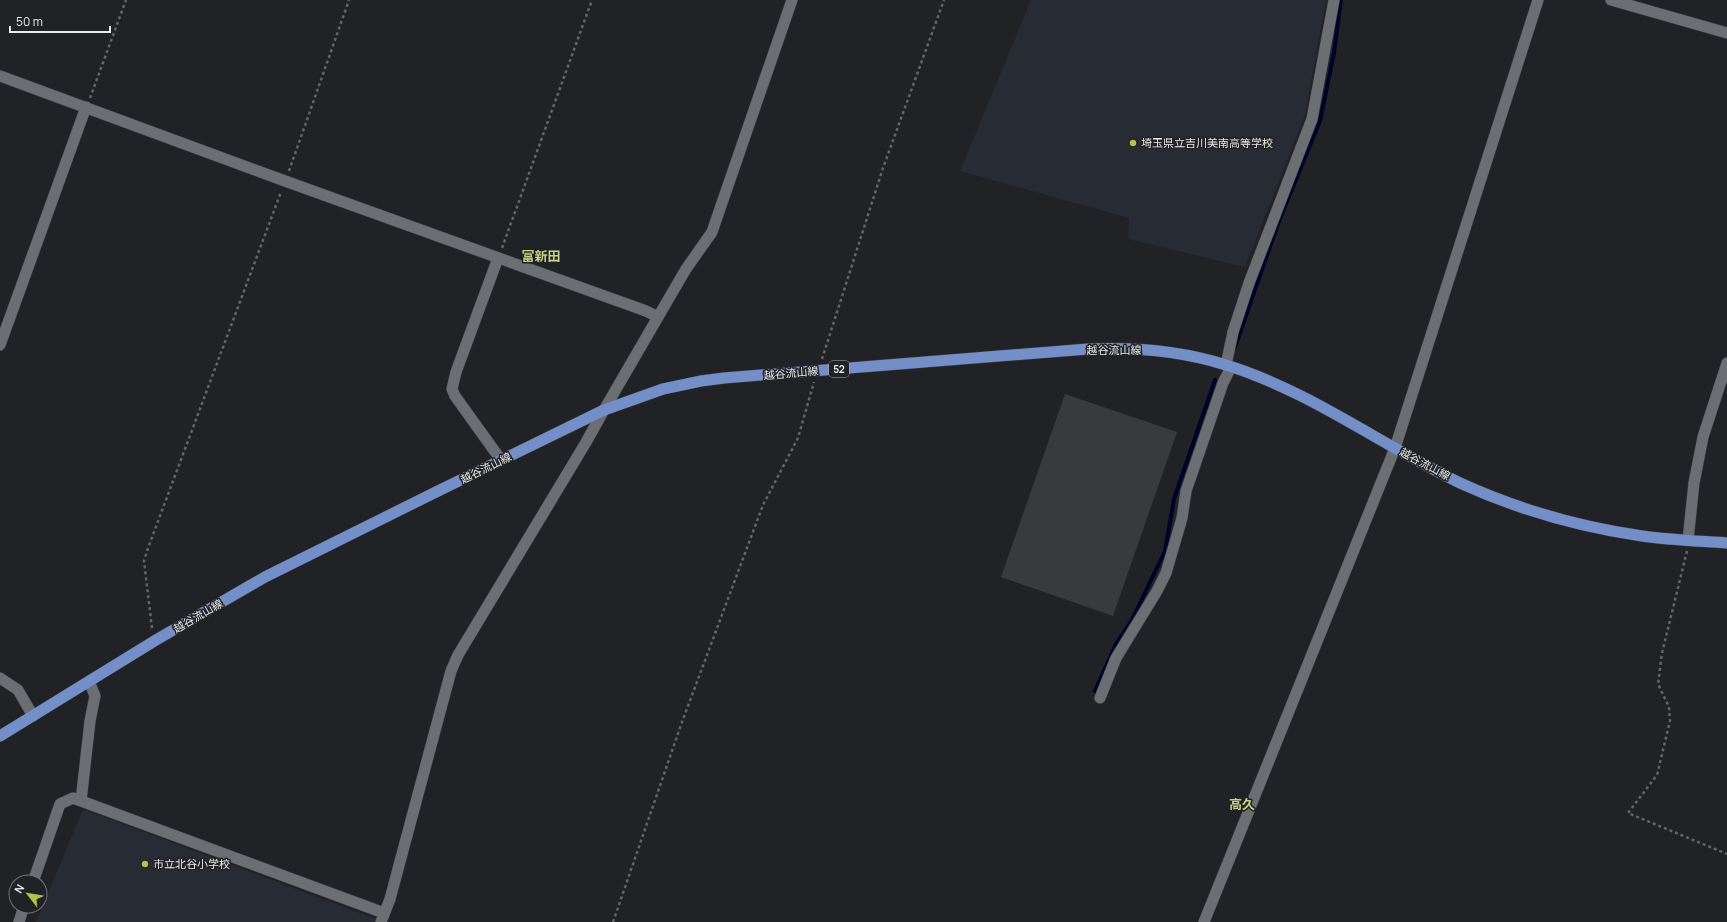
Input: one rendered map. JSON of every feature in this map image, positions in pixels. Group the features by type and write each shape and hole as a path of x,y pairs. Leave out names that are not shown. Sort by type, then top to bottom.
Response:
{"main road":[{"name":"越谷流山線","path":"0,736 156,640 265,577 604,410 663,389 700,381 1113,348 1162,351 1228,366 1298,395 1460,482 1555,518 1643,536 1727,543"}],"street":[{"path":"36,874 60,804 73,798 383,918 392,891 451,671 458,655 585,444 686,269 712,232 792,0"},
{"path":"1100,698 1116,658 1158,591 1166,573 1182,518 1186,491 1228,366 1233,332 1249,283 1312,119 1334,0"},
{"path":"1204,922 1395,448 1538,0"},
{"path":"1611,0 1727,33"},
{"path":"0,76 285,181 646,311 658,317"},
{"path":"0,345 86,108"},
{"path":"498,258 456,372 452,389 455,396 501,460"},
{"path":"1688,540 1694,483 1703,437 1727,363"},
{"path":"0,678 18,690 33,716"},
{"path":"81,802 90,721 95,696 89,681"}],"path":[{"path":"86,108 126,0"},
{"path":"156,640 153,631 144,561 285,181 349,0"},
{"path":"498,258 592,0"},
{"path":"612,922 682,722 763,504 798,438 816,371 883,168 944,0"},
{"path":"1688,540 1687,554 1662,653 1658,679 1658,684 1669,708 1670,721 1657,776 1628,812 1727,854"}],"shaded area":[{"name":"埼玉県立吉川美南高等学校","path":"1031,0 1326,0 1305,115 1245,267 1128,239 1129,218 960,171"},
{"name":"市立北谷小学校","path":"83,809 376,919 375,922 36,922 39,914 48,914 48,893"}],"building":[{"path":"1065,394 1177,432 1113,616 1001,577"}],"waterway":[{"path":"1235,347 1279,221 1320,121 1334,53 1341,0"},
{"path":"1095,691 1116,644 1131,622 1165,551 1174,499 1215,380"}],"place":[{"name":"埼玉県立吉川美南高等学校","path":"1133,143"},
{"name":"市立北谷小学校","path":"145,864"}],"district":[{"name":"富新田","path":"541,256"},
{"name":"高久","path":"1242,804"}]}
